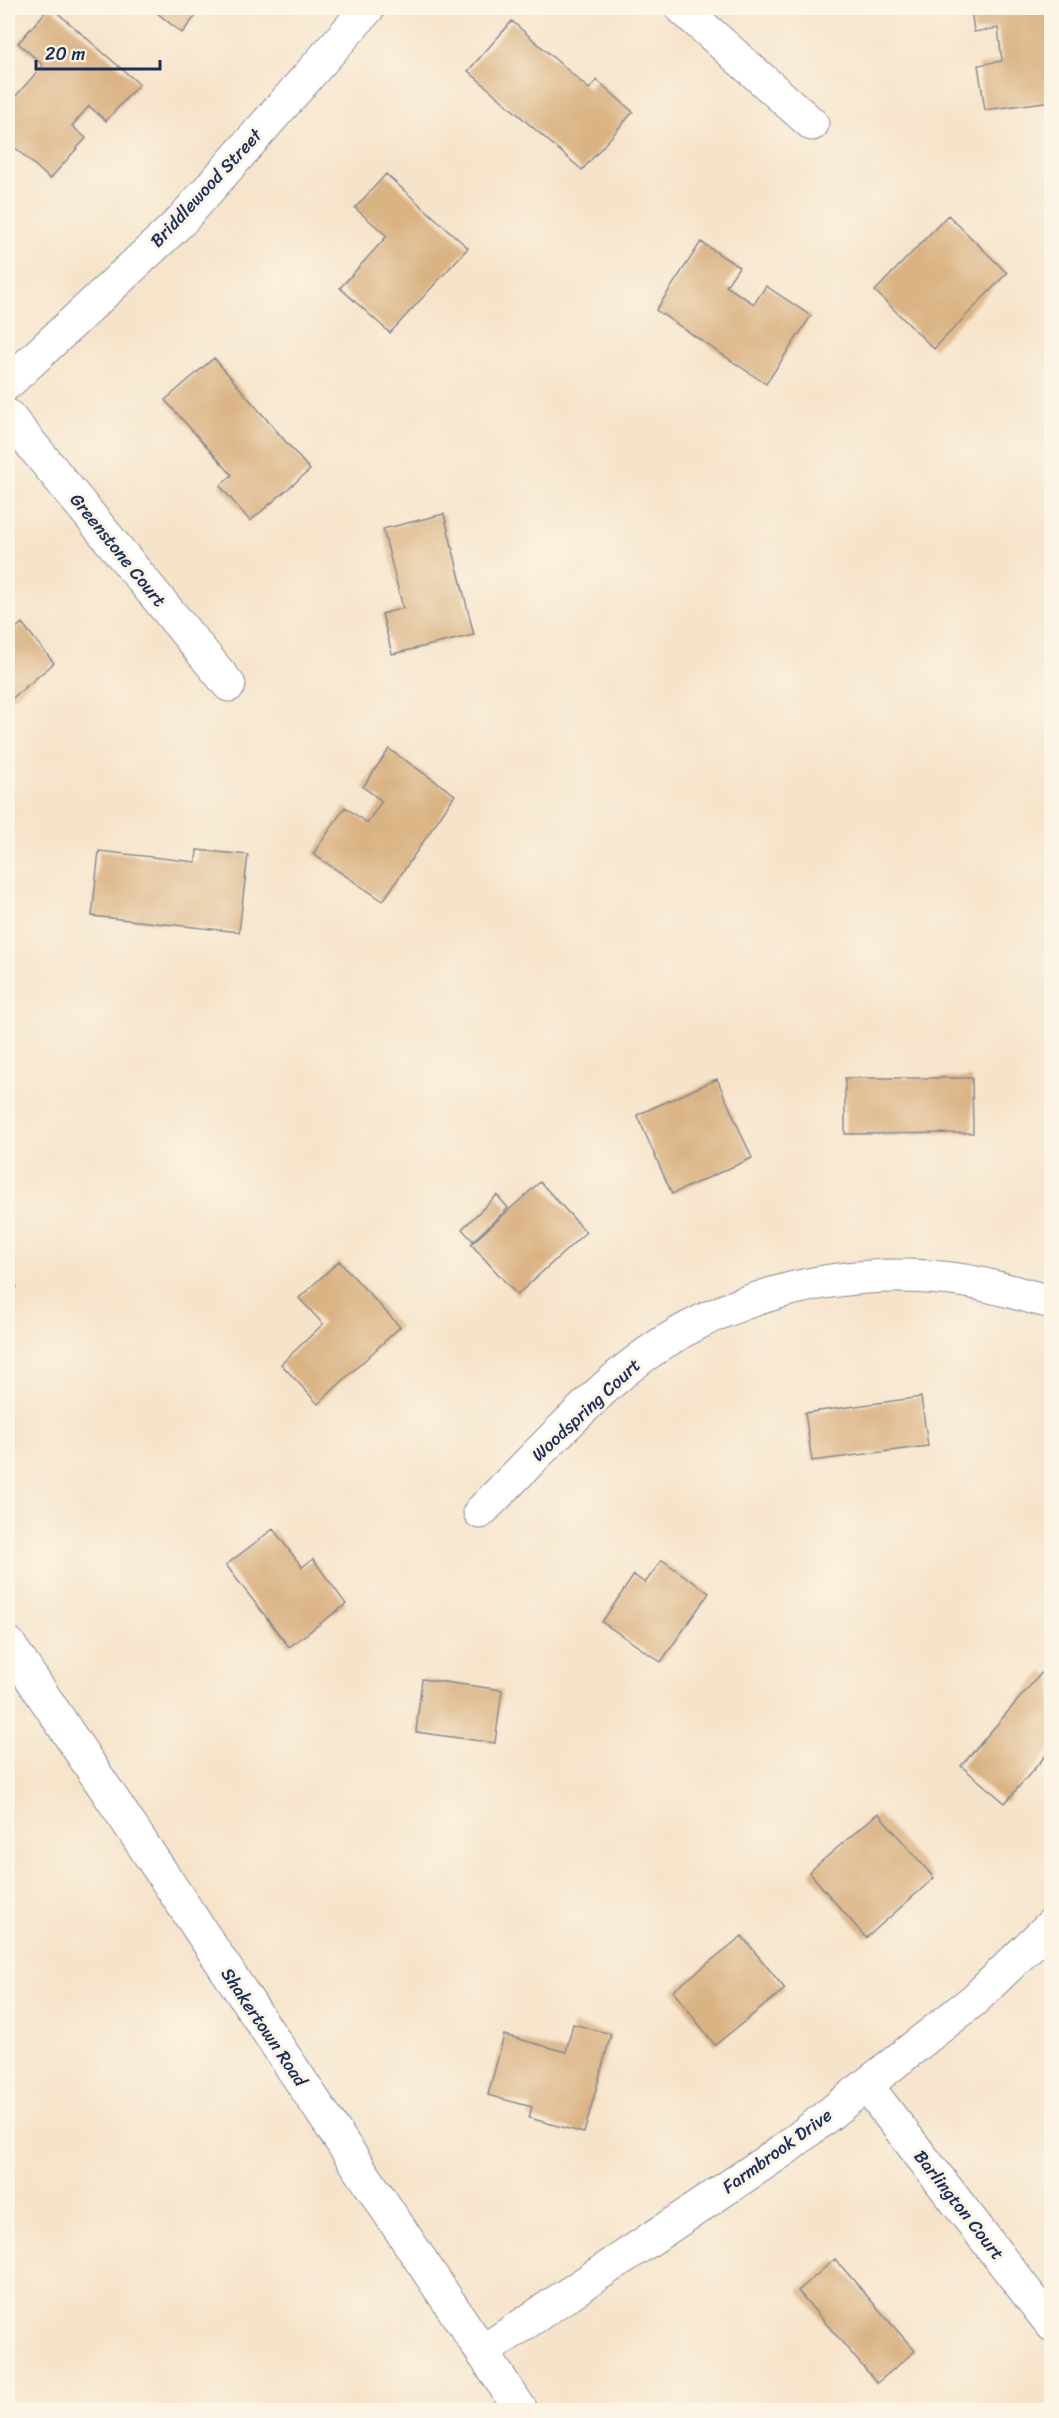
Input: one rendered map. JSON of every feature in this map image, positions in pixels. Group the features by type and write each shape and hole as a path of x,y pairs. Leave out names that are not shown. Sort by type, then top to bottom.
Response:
{"street":[{"name":"Briddlewood Street","path":"8,383 180,222 368,8"},
{"path":"682,8 812,124"},
{"name":"Greenstone Court","path":"8,416 229,685"},
{"name":"Woodspring Court","path":"480,1512 610,1383 651,1351 696,1323 723,1310 783,1289 843,1278 902,1275 961,1280 1052,1302"},
{"name":"Shakertown Road","path":"8,1643 521,2410"},
{"name":"Farmbrook Drive","path":"482,2352 785,2150 974,2000 1052,1924"},
{"name":"Barlington Court","path":"866,2085 1052,2325"}],"building":[{"path":"49,8 52,8 139,84 106,121 89,106 72,126 86,138 50,179 8,141 8,105 43,65 18,43"},
{"path":"151,8 202,8 182,33"},
{"path":"971,8 1052,8 1052,101 985,110 978,65 1002,61 998,28 974,32"},
{"path":"512,21 589,89 597,80 633,112 582,170 468,71"},
{"path":"386,174 468,248 390,333 340,288 387,236 355,208"},
{"path":"948,215 1007,273 934,349 875,291"},
{"path":"701,242 739,267 726,286 754,304 766,286 811,316 766,384 656,310"},
{"path":"214,358 310,470 250,521 220,486 232,475 165,400"},
{"path":"444,514 474,635 392,654 382,614 403,608 383,529"},
{"path":"22,623 54,663 8,702 8,635"},
{"path":"389,749 455,795 383,901 313,854 345,807 367,823 382,801 363,787"},
{"path":"197,850 248,855 239,932 92,916 99,851 196,862"},
{"path":"845,1078 972,1078 973,1133 845,1134"},
{"path":"717,1079 752,1158 672,1194 637,1115"},
{"path":"540,1182 586,1232 517,1295 471,1244"},
{"path":"497,1195 508,1208 473,1241 462,1229"},
{"path":"339,1261 400,1327 318,1404 281,1364 323,1324 299,1298"},
{"path":"8,1274 17,1287 8,1293"},
{"path":"921,1397 928,1446 812,1461 805,1413"},
{"path":"273,1529 302,1567 313,1559 346,1604 289,1647 226,1565"},
{"path":"662,1560 709,1593 661,1662 602,1622 634,1575 645,1583"},
{"path":"1043,1671 1052,1678 1052,1748 1005,1803 961,1766"},
{"path":"422,1679 502,1690 495,1743 416,1732"},
{"path":"878,1813 934,1878 866,1938 809,1872"},
{"path":"742,1936 785,1989 715,2045 673,1991"},
{"path":"573,2024 611,2034 584,2133 529,2118 532,2107 488,2095 504,2035 566,2052"},
{"path":"835,2259 915,2351 877,2383 798,2291"}]}
